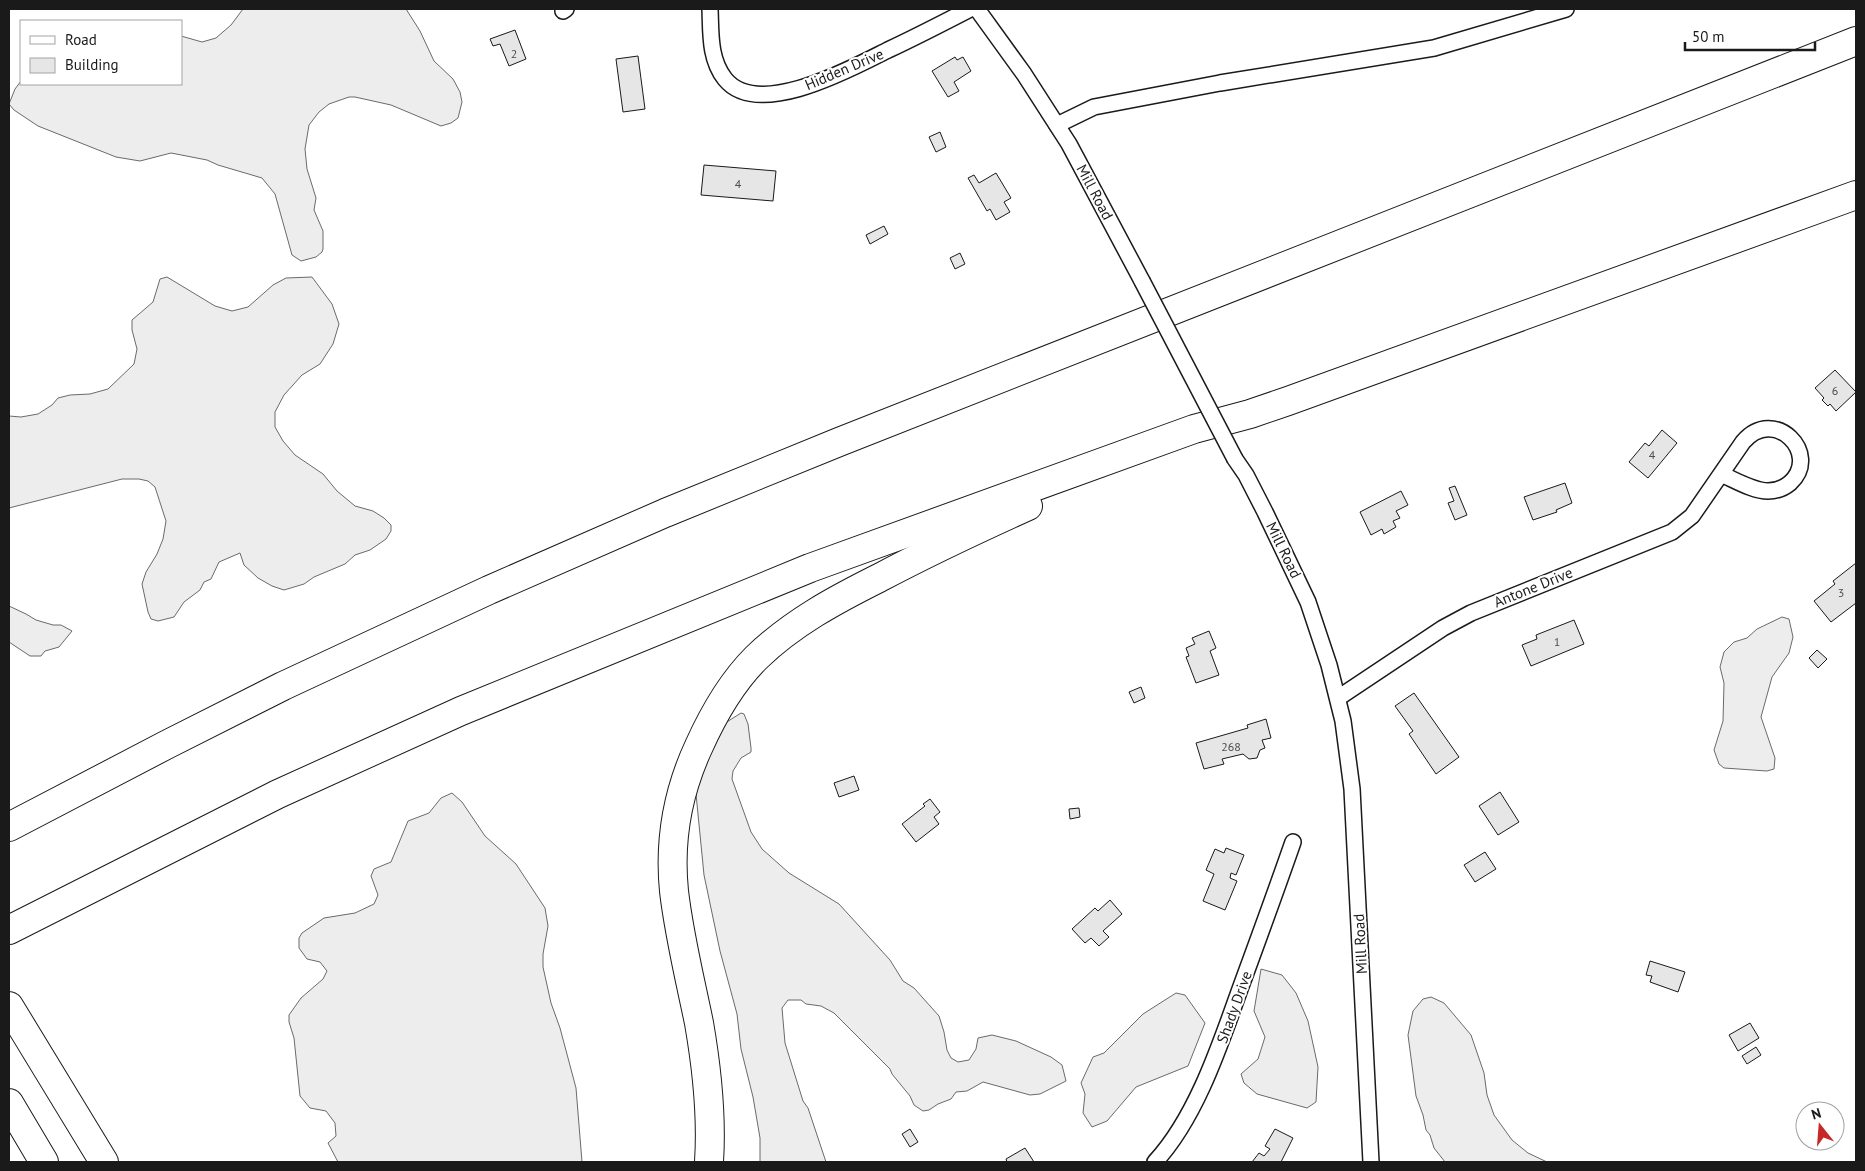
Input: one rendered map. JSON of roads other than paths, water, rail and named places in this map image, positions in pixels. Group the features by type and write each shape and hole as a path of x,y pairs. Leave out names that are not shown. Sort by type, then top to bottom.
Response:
{"highway":[{"path":"9,828 168,744 292,682 489,590 640,524 830,446 1856,41"},
{"path":"9,930 278,794 461,711 810,568 1194,429 1250,414 1856,195"},
{"path":"708,1162 709,1121 704,1057 676,909 673,848 679,806 692,761 712,719 725,698 755,659 792,627 814,613 948,544 1194,429"},
{"path":"9,1006 104,1162"},
{"path":"9,1104 44,1162"}],"street":[{"name":"Hidden Drive","path":"710,9 713,52 718,69 726,80 736,88 762,94 794,90 829,79 970,9"},
{"name":"Mill Road","path":"977,9 1024,74 1086,174 1235,459 1246,475 1273,527 1308,602 1325,651 1338,698 1352,789 1371,1162"},
{"path":"1057,125 1094,107 1220,83 1434,48 1566,9"},
{"name":"Antone Drive","path":"1338,698 1443,628 1471,613 1672,532 1692,516 1721,474 1747,437 1759,430 1772,429 1785,433 1798,449 1799,469 1792,480 1781,489 1775,491 1761,490 1721,474"},
{"name":"Shady Drive","path":"1155,1162 1183,1121 1216,1054 1293,842"}]}
